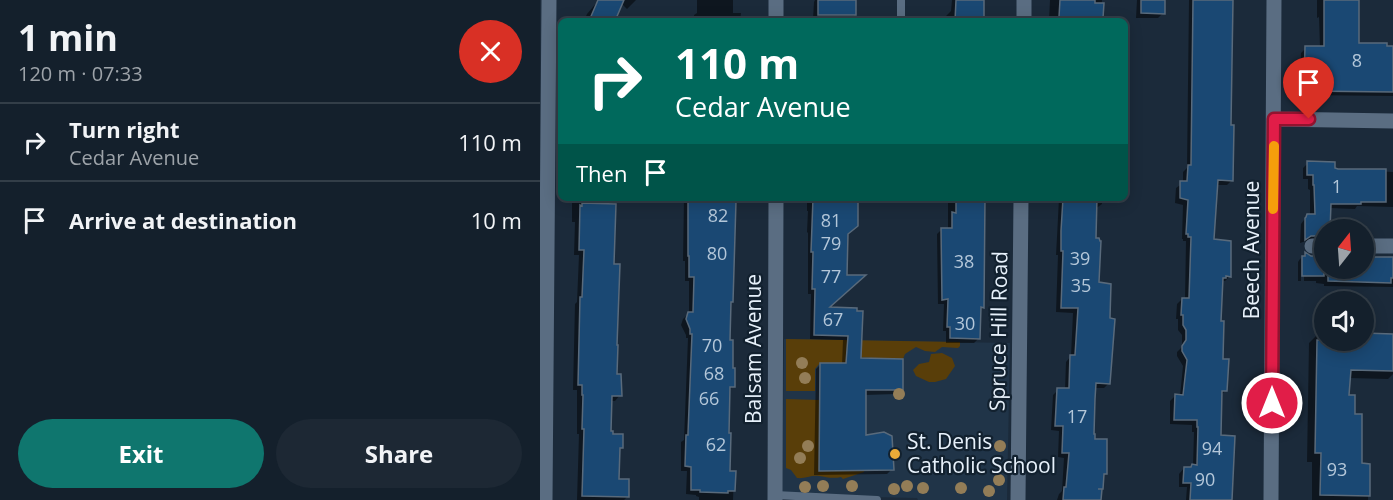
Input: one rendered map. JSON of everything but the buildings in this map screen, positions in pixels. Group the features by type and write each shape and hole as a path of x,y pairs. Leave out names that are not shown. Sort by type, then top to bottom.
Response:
{"street":[{"path":"544,500 543,231 549,0"},
{"path":"776,0 776,18"},
{"path":"1024,0 1024,18"},
{"name":"Beech Avenue","path":"1271,500 1274,0"},
{"path":"1274,119 1393,121"},
{"name":"Balsam Avenue","path":"775,497 776,201"},
{"name":"Spruce Hill Road","path":"1018,500 1021,201"},
{"path":"1374,246 1393,246"}],"lane":[{"path":"901,0 901,18"},
{"path":"775,497 877,500"}],"shaded area":[{"name":"St. Denis Catholic School","path":"784,339 1010,343 1007,500 918,500 917,498 782,495"},
{"path":"786,339 960,342 960,346 958,348 942,347 935,352 916,347 905,354 903,359 847,357 846,363 820,363 815,369 815,391 786,391"},
{"path":"942,353 952,358 955,366 946,379 929,382 916,376 913,370 919,364 929,362 931,354"},
{"path":"786,399 820,400 819,470 864,470 864,472 843,479 816,476 797,478 791,470 786,468"}],"slow traffic":[{"path":"1273,209 1274,146"}],"place":[{"name":"St. Denis Catholic School","path":"895,454"}],"route":[{"path":"1272,403 1274,119 1309,119"}]}
